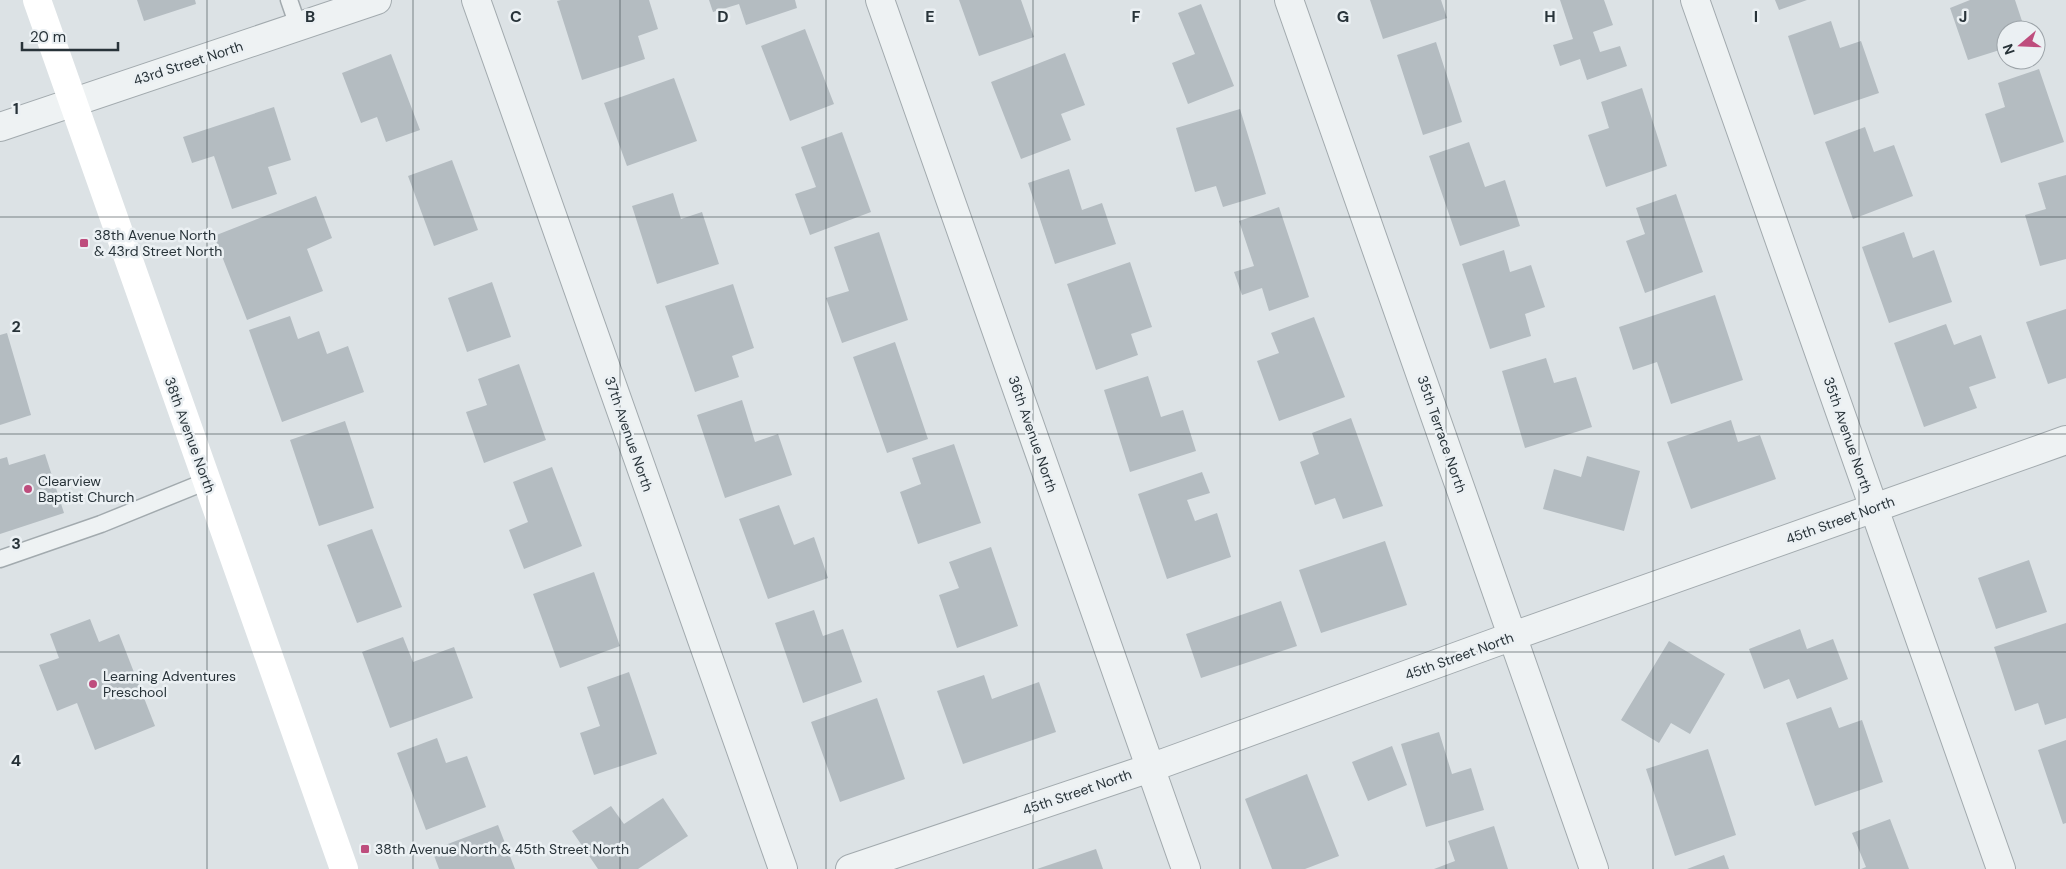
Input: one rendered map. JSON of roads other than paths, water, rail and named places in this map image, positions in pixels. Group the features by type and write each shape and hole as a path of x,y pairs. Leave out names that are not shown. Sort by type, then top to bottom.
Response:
{"main road":[{"name":"38th Avenue North","path":"36,0 344,869"}],"street":[{"name":"43rd Street North","path":"0,127 377,0"},
{"name":"37th Avenue North","path":"476,0 783,869"},
{"name":"36th Avenue North","path":"880,0 1186,869"},
{"name":"35th Terrace North","path":"1289,0 1594,869"},
{"name":"35th Avenue North","path":"1695,0 2001,869"},
{"name":"45th Street North","path":"850,869 1150,768 1513,636 2066,440"}],"lane":[{"path":"289,0 298,26"},
{"path":"0,559 101,524 207,482"}],"place":[{"name":"38th Avenue North & 43rd Street North","path":"84,243"},
{"name":"Clearview Baptist Church","path":"28,489"},
{"name":"Learning Adventures Preschool","path":"93,684"},
{"name":"38th Avenue North & 45th Street North","path":"365,849"}]}
